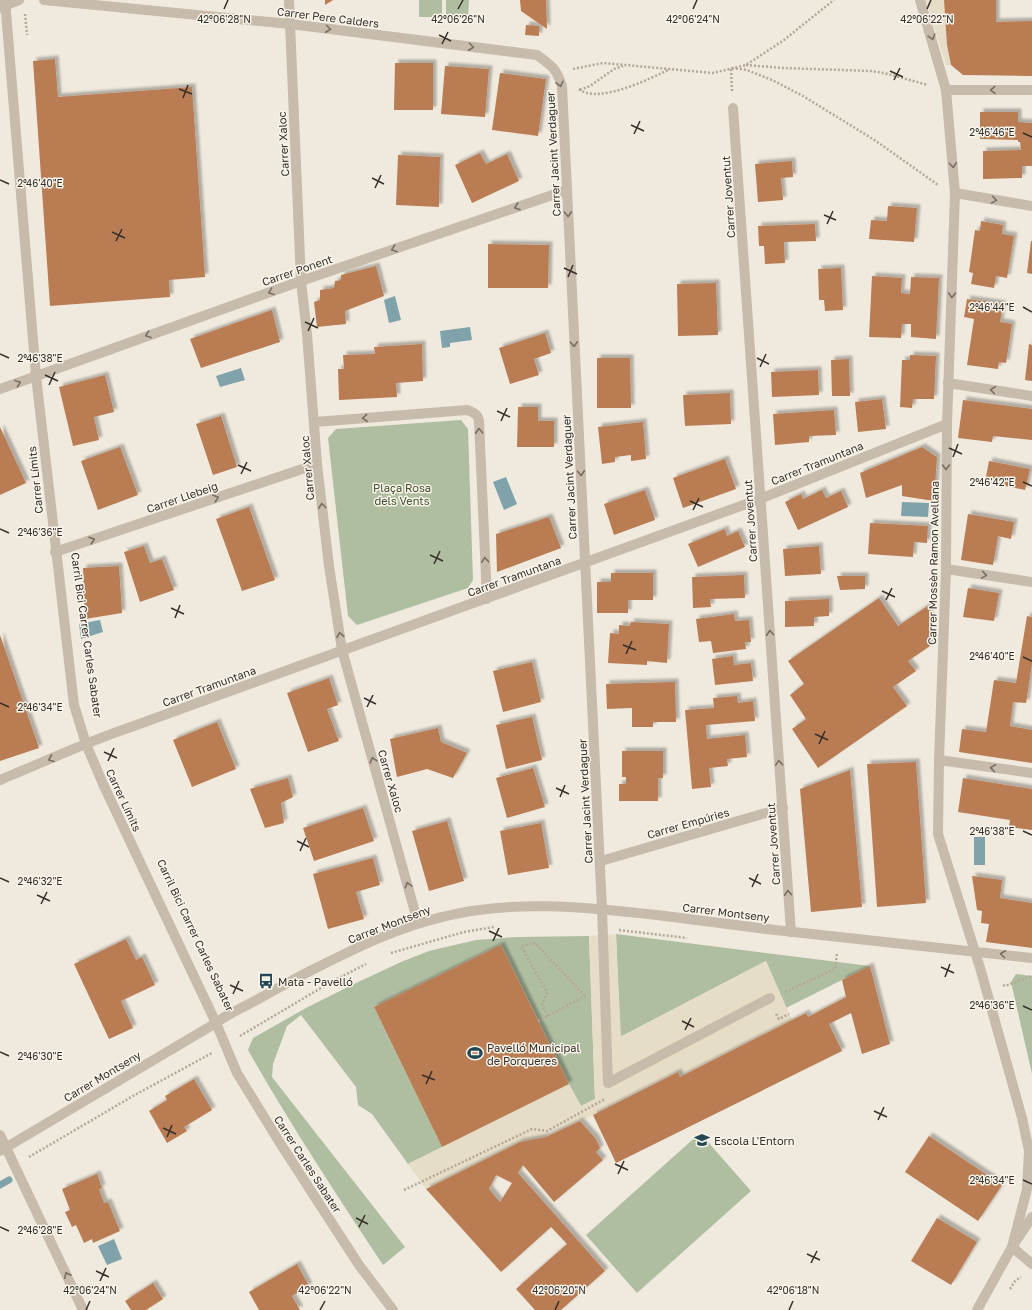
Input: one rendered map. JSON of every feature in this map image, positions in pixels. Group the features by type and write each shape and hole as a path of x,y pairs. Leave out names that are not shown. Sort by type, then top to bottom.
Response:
{"street":[{"name":"Carrer Pere Calders","path":"44,0 290,24 537,55 557,72"},
{"name":"Carrer Xaloc","path":"289,0 301,281 315,422 317,464 329,566 342,650 418,923"},
{"name":"Carrer Mossèn Ramon Avellana","path":"920,0 946,90 955,193 948,383 946,569 939,760 938,834 982,976 1022,1118 1029,1151 1027,1189 1012,1247"},
{"path":"4,4 22,4"},
{"name":"Carrer Límits","path":"4,4 36,376 55,552 74,705 86,744 103,784 216,1023"},
{"name":"Carrer Jacint Verdaguer","path":"557,72 562,86 601,861 608,1083"},
{"path":"946,90 1032,90"},
{"name":"Carrer Joventut","path":"733,108 791,932"},
{"name":"Carrer Ponent","path":"0,389 301,281 567,190"},
{"path":"955,193 1032,206"},
{"path":"948,383 1032,396"},
{"path":"315,422 467,410 474,413 479,421 487,599"},
{"name":"Carrer Tramuntana","path":"0,780 53,759 97,739 760,500 947,424"},
{"name":"Carrer Llebeig","path":"55,552 317,464"},
{"path":"946,569 1032,582"},
{"path":"939,760 1032,773"},
{"name":"Carrer Empúries","path":"601,861 782,808"},
{"name":"Carrer Montseny","path":"3,1149 216,1023 225,1016 250,1004 296,977 385,936 418,923 443,916 508,907 550,905 602,909 791,932 1032,958"},
{"path":"608,1083 770,998"},
{"name":"Carrer Carles Sabater","path":"216,1023 238,1073 280,1144 359,1265 393,1310"},
{"path":"1022,1118 1032,1124"},
{"path":"0,1135 3,1149 14,1165 83,1310"},
{"path":"977,1310 1012,1247 1032,1217"},
{"path":"1012,1247 1029,1269"}],"path":[{"path":"746,65 784,40 834,0"},
{"path":"22,4 27,39"},
{"path":"557,72 603,63 713,73 746,65 870,72 884,74 946,90"},
{"path":"580,90 590,86 614,69 625,65"},
{"path":"731,68 733,108"},
{"path":"731,68 747,70 772,80 803,96 876,141 933,183 955,193"},
{"path":"575,86 582,92 594,95 626,88 671,69"},
{"path":"386,955 464,932 495,927"},
{"path":"603,928 689,938"},
{"path":"548,1016 542,1005 547,992 521,946 535,943 585,996"},
{"path":"789,1014 779,1019 770,998 835,968 837,954"},
{"path":"14,1165 225,1045 331,982 372,962"},
{"path":"982,976 1005,986 1032,976"},
{"path":"538,1021 579,1000"},
{"path":"404,1190 532,1129 547,1131 609,1098 608,1083"},
{"path":"1008,1292 1015,1281 1029,1269"}],"green space":[{"path":"419,0 442,0 442,17 419,17"},
{"path":"446,0 469,0 468,17 446,17"},
{"name":"Plaça Rosa dels Vents","path":"461,420 468,429 473,580 468,588 357,625 348,616 328,438 336,429"},
{"path":"616,934 870,966 786,1008 766,961 620,1037"},
{"path":"589,936 595,1099 581,1106 501,945 374,1007 442,1147 408,1164 372,1114 358,1105 356,1087 301,1015 287,1026 273,1064 272,1077 405,1247 383,1265 264,1078 248,1050 253,1038 306,1008 356,983 429,951 476,940 516,937"},
{"path":"1016,974 1032,976 1032,1074 1011,982"},
{"path":"700,1133 751,1191 637,1293 586,1235"}],"shaded area":[{"path":"926,0 944,0 947,45 951,65 946,65"},
{"path":"616,934 621,1037 766,961 792,1020 680,1077 677,1072 546,1137 520,1142 426,1189 408,1164 569,1084 581,1106 595,1099 589,936"}],"water":[{"path":"395,296 401,320 389,323 384,300"},
{"path":"470,327 472,340 450,343 450,347 442,348 440,331"},
{"path":"241,368 245,380 220,387 216,376"},
{"path":"506,477 517,504 504,510 493,482"},
{"path":"902,502 929,503 928,517 901,516"},
{"path":"100,620 103,632 81,639 79,624"},
{"path":"974,837 985,837 985,865 974,865"},
{"path":"114,1239 122,1259 107,1265 98,1246"}],"building":[{"path":"325,0 333,0 325,5"},
{"path":"520,0 546,0 547,29 521,11"},
{"path":"944,0 996,0 996,22 1032,21 1032,76 963,75 951,65 947,45"},
{"path":"526,25 539,26 539,36 525,35"},
{"path":"55,59 58,97 192,87 205,277 169,280 170,297 50,306 33,61"},
{"path":"395,63 433,63 433,110 394,110"},
{"path":"445,66 489,69 485,117 441,114"},
{"path":"500,73 546,79 538,136 492,130"},
{"path":"980,112 1018,112 1018,122 1032,123 1032,166 1022,166 1022,178 983,179 983,151 1021,150 1020,142 1018,142 1018,140 980,139"},
{"path":"480,153 486,164 507,154 519,181 472,203 455,165"},
{"path":"398,155 440,157 439,207 396,205"},
{"path":"792,161 793,177 781,178 783,200 758,202 755,164"},
{"path":"888,206 917,208 914,242 869,239 871,220 887,221"},
{"path":"981,221 1003,225 1002,234 1014,236 1007,278 996,276 994,288 971,284 973,273 969,272 975,230 980,231"},
{"path":"815,224 816,241 784,242 785,263 765,264 764,246 759,246 758,226"},
{"path":"1032,241 1032,274 1027,273"},
{"path":"488,244 549,245 548,288 488,288"},
{"path":"376,266 384,296 345,311 346,324 317,327 314,302 320,300 320,290 334,288 335,281 341,280 341,275"},
{"path":"841,268 843,310 825,311 824,300 819,300 818,269"},
{"path":"872,276 902,278 901,293 910,294 911,277 939,278 936,339 911,337 911,324 902,324 901,338 869,337"},
{"path":"716,283 718,335 678,336 677,284"},
{"path":"967,299 1003,304 1000,322 1012,324 1006,363 999,362 998,369 967,365 974,319 964,317"},
{"path":"272,310 280,342 201,368 190,339"},
{"path":"545,333 551,353 534,359 539,375 510,384 499,348"},
{"path":"422,344 423,381 396,383 397,397 339,400 338,369 344,369 343,355 375,354 374,347"},
{"path":"1029,344 1032,345 1032,381 1025,380"},
{"path":"910,355 936,356 934,399 913,399 912,408 900,407 902,360 910,360"},
{"path":"597,358 630,358 631,408 597,408"},
{"path":"849,359 850,396 832,396 831,360"},
{"path":"818,370 819,395 772,397 771,372"},
{"path":"105,375 114,412 94,417 99,440 73,446 59,387"},
{"path":"730,393 731,424 685,426 683,395"},
{"path":"882,399 886,429 858,432 855,402"},
{"path":"963,400 1032,409 1032,440 993,436 992,442 958,438"},
{"path":"518,407 538,407 538,421 554,421 554,447 517,447"},
{"path":"834,410 836,435 809,436 809,442 775,445 773,414"},
{"path":"221,416 237,467 213,475 196,424"},
{"path":"643,422 646,459 631,461 631,455 615,457 615,462 602,464 598,427"},
{"path":"0,427 26,483 0,495"},
{"path":"120,447 138,495 98,510 81,461"},
{"path":"922,447 937,457 934,501 902,496 902,485 866,498 860,473"},
{"path":"725,459 736,489 683,508 673,478"},
{"path":"989,461 1030,469 1025,490 985,482"},
{"path":"645,490 655,520 614,535 604,504"},
{"path":"822,490 826,498 841,491 848,507 798,530 785,502 801,494 803,499"},
{"path":"249,507 275,580 242,591 216,519"},
{"path":"968,514 1014,522 1011,539 998,536 993,565 961,560"},
{"path":"549,517 561,548 497,572 496,534"},
{"path":"870,523 928,526 927,543 914,542 913,557 868,554"},
{"path":"725,529 727,536 738,531 745,547 698,567 688,544"},
{"path":"144,546 150,563 162,559 174,590 140,602 124,552"},
{"path":"819,546 821,574 785,576 783,549"},
{"path":"119,566 122,613 85,619 83,568"},
{"path":"611,573 653,573 653,600 628,600 628,613 597,613 597,582 611,582"},
{"path":"744,575 745,598 710,599 711,607 693,608 692,577"},
{"path":"837,576 865,576 865,589 840,590"},
{"path":"968,588 999,593 994,621 963,617"},
{"path":"879,598 898,626 929,605 930,646 908,661 916,671 893,687 907,706 818,768 792,729 806,719 790,695 804,684 788,661"},
{"path":"829,599 829,616 814,617 814,626 785,627 785,601"},
{"path":"734,614 735,621 749,620 751,642 745,642 746,649 713,653 711,641 699,642 696,619"},
{"path":"1027,616 1032,617 1032,664 1026,703 1013,702 1010,726 1032,730 1032,763 959,752 962,729 986,732 994,680 1016,683"},
{"path":"631,622 669,624 667,663 647,661 647,665 608,663 610,633 619,634 619,625 630,626"},
{"path":"0,635 39,748 0,761"},
{"path":"733,656 734,665 751,663 753,681 715,685 712,659"},
{"path":"532,662 541,702 503,712 493,671"},
{"path":"329,678 338,705 327,709 339,741 308,752 287,693"},
{"path":"675,682 676,722 653,722 653,727 632,727 632,708 607,709 606,684"},
{"path":"737,696 738,703 753,701 755,721 706,725 707,739 745,735 747,757 727,759 728,766 709,768 711,787 692,789 685,710 714,708 713,698"},
{"path":"532,717 542,760 506,769 496,725"},
{"path":"217,722 236,769 192,787 173,740"},
{"path":"438,728 441,742 467,753 453,778 427,769 397,777 390,739"},
{"path":"622,751 663,751 663,778 658,778 658,801 619,801 619,784 626,784 626,777 622,777"},
{"path":"916,762 926,903 877,907 867,764"},
{"path":"533,768 545,807 507,818 496,778"},
{"path":"850,770 862,907 811,912 800,789"},
{"path":"288,778 293,797 281,803 284,823 265,828 250,789"},
{"path":"963,778 1032,789 1032,830 1009,827 1010,820 958,812"},
{"path":"363,808 374,841 314,861 303,828"},
{"path":"447,821 464,881 429,891 412,831"},
{"path":"541,823 549,868 508,875 500,831"},
{"path":"373,858 380,885 356,892 364,919 328,929 313,874"},
{"path":"972,876 1002,880 1000,898 1032,903 1032,948 986,942 989,924 981,923 982,911 977,910"},
{"path":"126,939 136,960 142,957 155,985 121,1001 133,1028 109,1039 74,964"},
{"name":"Pavelló Municipal de Porqueres","path":"501,945 569,1084 442,1147 374,1007"},
{"path":"870,966 890,1044 862,1054 851,1013 829,1024 842,1051 616,1163 593,1115 678,1072 680,1077 806,1013 808,1017 846,997 842,980"},
{"path":"194,1079 212,1110 184,1127 187,1131 167,1143 149,1111 167,1100 165,1096"},
{"path":"580,1121 596,1139 600,1148 596,1152 603,1160 554,1202 523,1165 518,1173 605,1271 561,1310 535,1310 516,1289 567,1244 551,1227 501,1272 426,1189 520,1142 546,1137","holes":["496,1175 512,1183 500,1202 489,1189"]},
{"path":"929,1136 1002,1185 978,1221 905,1172"},
{"path":"97,1174 102,1188 99,1189 104,1203 108,1202 120,1231 93,1243 92,1239 84,1243 76,1225 72,1227 65,1212 70,1210 62,1189"},
{"path":"937,1218 977,1242 951,1285 911,1261"},
{"path":"297,1264 309,1286 292,1296 300,1310 259,1310 249,1292"},
{"path":"153,1283 163,1299 146,1310 131,1310 125,1301"}],"waterway":[{"path":"0,1185 9,1180"}],"place":[{"name":"Mata - Pavelló","path":"266,981"},
{"name":"Pavelló Municipal de Porqueres","path":"475,1053"},
{"name":"Escola L'Entorn","path":"702,1140"}]}
